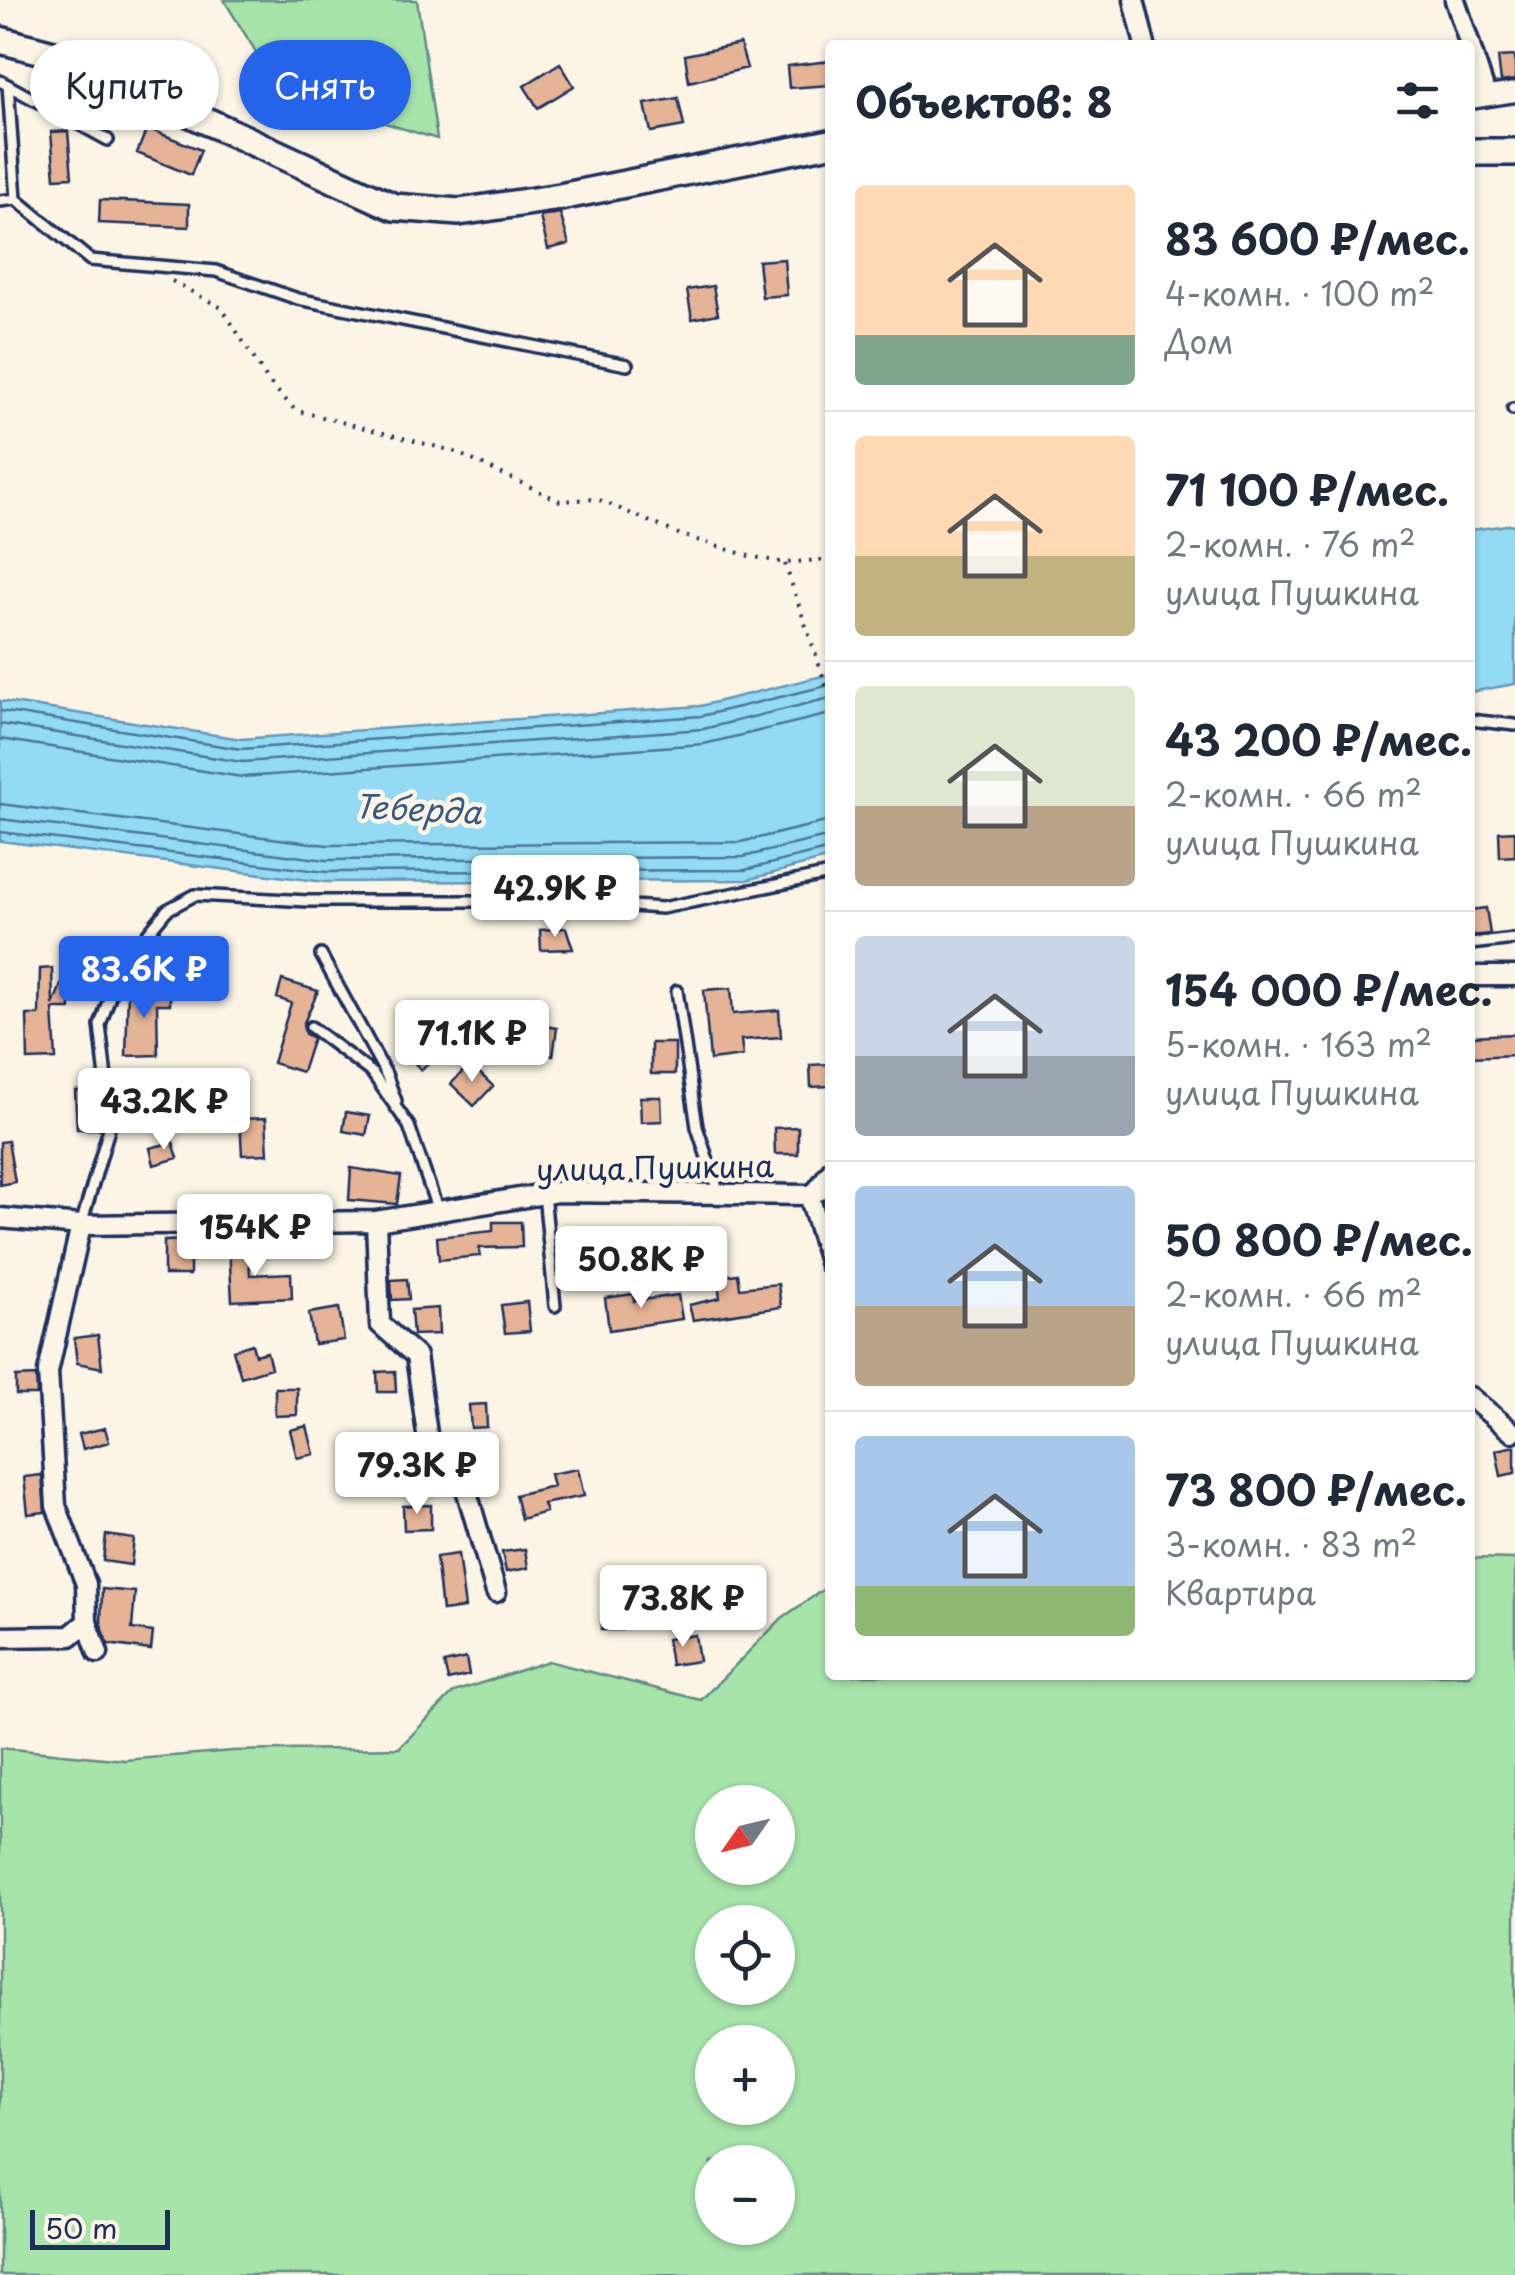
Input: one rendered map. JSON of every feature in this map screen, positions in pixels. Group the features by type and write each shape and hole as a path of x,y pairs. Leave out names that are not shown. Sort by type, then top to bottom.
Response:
{"main road":[{"path":"0,40 69,58 394,207 459,212 560,197 825,143"},
{"path":"1475,152 1515,152"}],"street":[{"path":"1134,0 1144,40"},
{"path":"1455,0 1468,40"},
{"path":"1478,97 1515,92"},
{"path":"1475,976 1515,976"},
{"name":"улица Пушкина","path":"0,1218 81,1226 376,1222 544,1194 809,1196 825,1188"},
{"path":"809,1196 825,1248"},
{"path":"376,1222 380,1324 416,1356 429,1448 462,1475 496,1592"},
{"path":"81,1226 48,1372 56,1506 86,1584 88,1622 98,1653"},
{"path":"1475,1401 1512,1432"},
{"path":"0,1637 70,1636 88,1622"}],"lane":[{"path":"4,83 108,140"},
{"path":"4,83 16,199 90,260 216,271 298,299 627,365"},
{"path":"0,201 16,199"},
{"path":"1475,721 1515,725"},
{"path":"81,1226 110,1122 100,1025 120,966 167,910 196,894 308,901 556,901 662,908 825,875"},
{"path":"1475,943 1515,939"},
{"path":"321,955 386,1074 400,1113"},
{"path":"677,991 697,1127 718,1194"},
{"path":"311,1026 372,1073 410,1126 438,1211"},
{"path":"809,1196 825,1172"},
{"path":"544,1194 554,1306"}],"path":[{"path":"171,280 222,308 268,382 294,410 453,451 560,500 597,499 681,535 784,563 825,559"},
{"path":"784,563 825,682"}],"green space":[{"path":"224,0 417,0 437,139 408,130 411,130 411,40 249,40"},
{"path":"1475,1558 1515,1559 1515,2275 0,2275 0,1748 125,1760 232,1751 399,1748 454,1692 548,1661 701,1700 782,1618 825,1588 825,1680 1475,1680"}],"water":[{"path":"1515,524 1515,684 1475,691 1475,529"},
{"name":"Теберда","path":"825,675 825,859 747,880 325,882 0,841 0,701 241,739 700,706"}],"building":[{"path":"740,44 747,68 689,82 685,55"},
{"path":"1515,56 1515,80 1501,82 1498,57"},
{"path":"825,62 825,85 789,88 787,66"},
{"path":"560,63 574,86 538,108 524,86"},
{"path":"678,98 684,126 651,132 645,104"},
{"path":"146,130 201,150 191,175 137,153"},
{"path":"68,131 72,177 55,178 51,132"},
{"path":"100,200 189,204 189,227 99,223"},
{"path":"560,213 569,244 548,249 540,217"},
{"path":"784,259 787,295 762,297 758,261"},
{"path":"713,286 718,314 692,319 687,290"},
{"path":"1515,831 1515,856 1500,857 1499,832"},
{"path":"1486,908 1490,934 1475,936 1475,909"},
{"path":"566,928 573,949 541,950 540,930"},
{"path":"69,965 94,977 88,993 70,986 70,1009 53,1009 56,1059 28,1060 27,1015 39,1015 40,969 52,968 53,1005"},
{"path":"282,980 318,991 303,1025 305,1034 313,1038 302,1072 273,1063 291,1003 277,998"},
{"path":"731,988 733,1014 779,1010 781,1037 741,1040 743,1056 710,1060 704,990"},
{"path":"128,989 170,990 170,1004 157,1004 158,1055 126,1056"},
{"path":"533,1024 557,1028 553,1056 529,1052"},
{"path":"421,1033 439,1053 421,1070 403,1050"},
{"path":"1515,1034 1515,1055 1475,1057 1475,1036"},
{"path":"651,1043 675,1043 675,1074 651,1074"},
{"path":"470,1064 493,1086 474,1106 451,1084"},
{"path":"825,1064 825,1086 811,1087 810,1065"},
{"path":"98,1090 99,1129 77,1129 75,1091"},
{"path":"640,1097 661,1097 662,1121 641,1122"},
{"path":"346,1112 370,1116 366,1135 343,1131"},
{"path":"266,1118 268,1154 242,1155 240,1119"},
{"path":"798,1127 798,1154 775,1154 774,1128"},
{"path":"8,1141 15,1182 0,1185 0,1142"},
{"path":"173,1142 178,1158 154,1165 150,1148"},
{"path":"351,1168 401,1176 397,1204 349,1200"},
{"path":"493,1222 521,1222 522,1247 479,1248 480,1256 439,1260 437,1237 493,1231"},
{"path":"716,1229 717,1250 693,1251 691,1230"},
{"path":"190,1240 190,1275 164,1275 164,1241"},
{"path":"249,1245 250,1275 291,1273 292,1298 232,1301 229,1246"},
{"path":"738,1274 740,1288 778,1284 781,1307 693,1320 689,1305 720,1298 717,1277"},
{"path":"407,1279 409,1299 392,1300 391,1280"},
{"path":"633,1294 634,1301 678,1295 682,1319 609,1330 605,1298"},
{"path":"527,1302 530,1331 505,1333 501,1305"},
{"path":"339,1308 344,1340 314,1344 309,1313"},
{"path":"438,1308 439,1334 413,1335 411,1310"},
{"path":"98,1335 102,1368 77,1363 74,1338"},
{"path":"252,1344 255,1355 267,1352 271,1368 241,1377 233,1350"},
{"path":"395,1371 396,1392 378,1392 377,1372"},
{"path":"36,1376 37,1395 16,1395 16,1377"},
{"path":"275,1388 297,1388 297,1415 275,1416"},
{"path":"486,1404 487,1427 471,1428 469,1405"},
{"path":"307,1426 314,1454 297,1458 290,1430"},
{"path":"105,1428 109,1442 83,1449 79,1434"},
{"path":"1515,1446 1515,1473 1501,1476 1496,1450"},
{"path":"578,1469 584,1496 543,1504 546,1512 521,1519 515,1495 553,1486 550,1474"},
{"path":"42,1475 45,1512 28,1514 24,1477"},
{"path":"431,1505 431,1529 404,1530 403,1506"},
{"path":"106,1535 134,1539 131,1565 103,1561"},
{"path":"525,1549 528,1568 506,1572 502,1552"},
{"path":"458,1554 465,1608 442,1611 436,1557"},
{"path":"102,1589 135,1592 132,1629 153,1632 151,1650 108,1644 101,1624"},
{"path":"602,1612 623,1613 622,1630 601,1630"},
{"path":"695,1635 699,1661 671,1665 667,1639"},
{"path":"466,1658 469,1675 448,1680 444,1663"}]}
